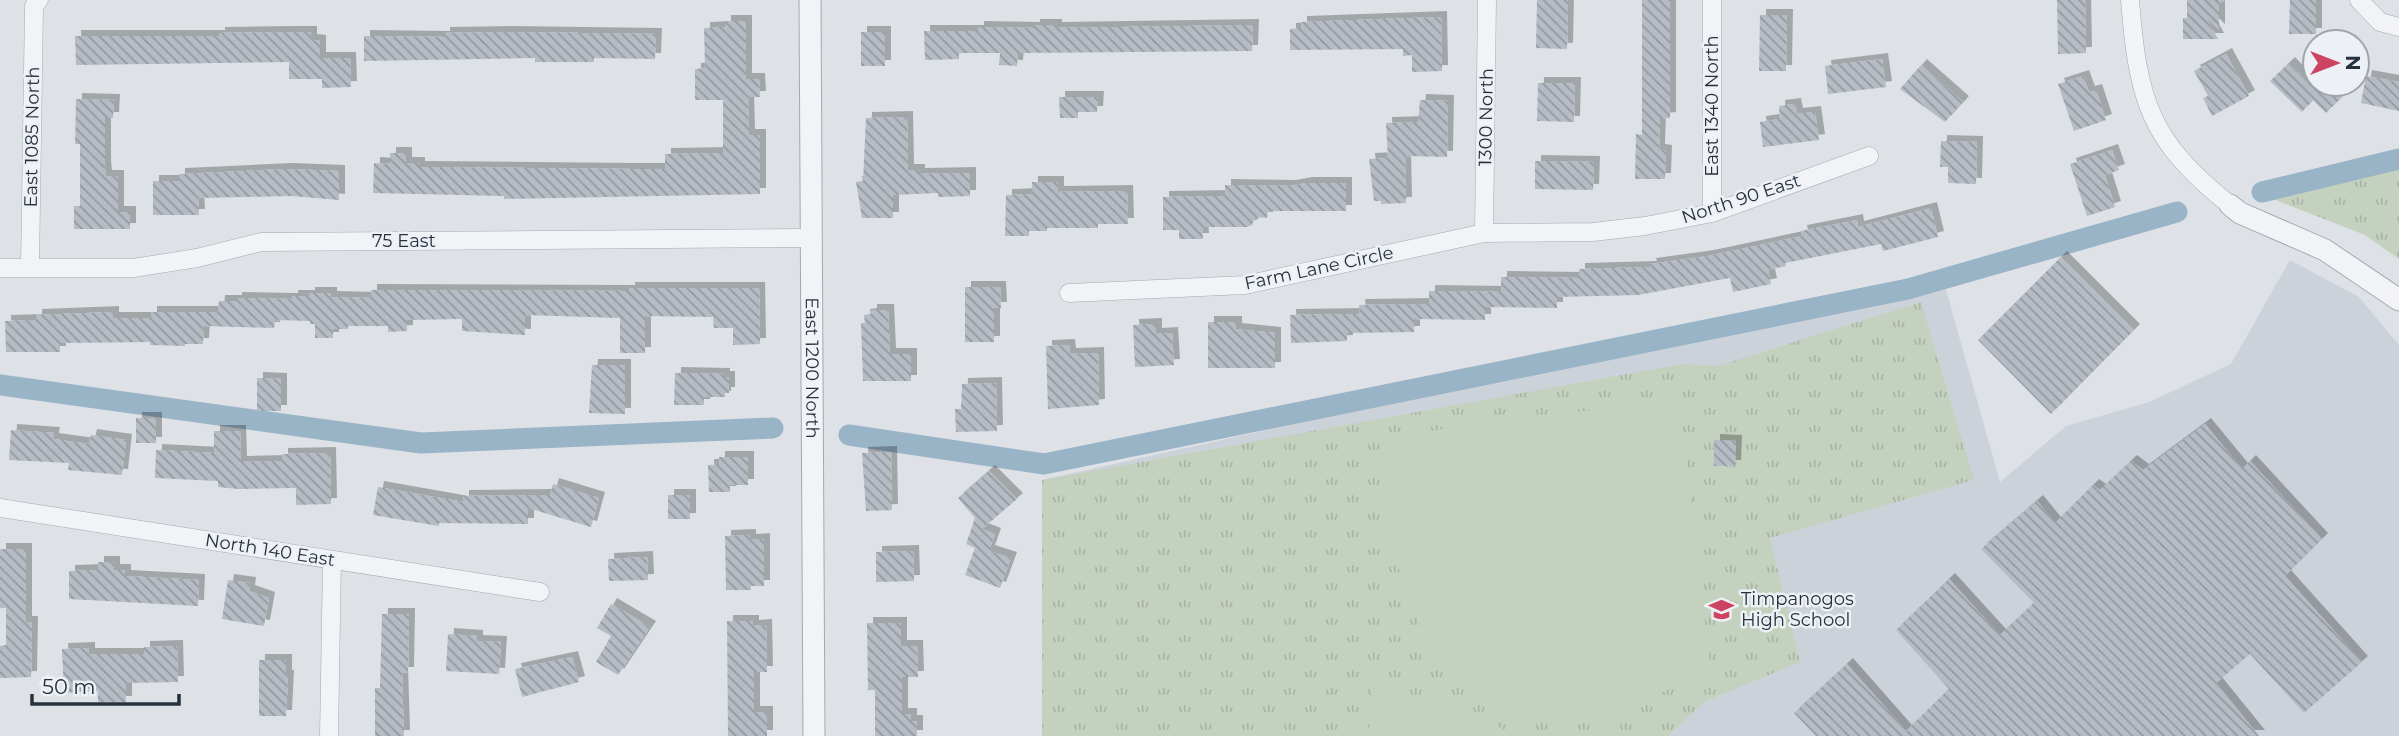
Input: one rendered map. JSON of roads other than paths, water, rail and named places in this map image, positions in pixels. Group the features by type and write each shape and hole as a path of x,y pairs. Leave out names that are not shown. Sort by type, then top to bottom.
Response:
{"street":[{"name":"East 1200 North","path":"810,0 814,736"},
{"name":"1300 North","path":"1484,233 1488,0"},
{"name":"East 1340 North","path":"1712,0 1712,212"},
{"path":"2130,0 2135,59 2146,102 2159,131 2181,163 2230,205 2325,250 2399,300"},
{"name":"East 1085 North","path":"30,268 37,3"},
{"path":"2365,7 2381,22 2399,27"},
{"name":"North 90 East","path":"1484,233 1592,232 1645,226 1712,212 1869,156"},
{"name":"Farm Lane Circle","path":"1069,293 1245,285 1484,233"},
{"name":"75 East","path":"0,268 133,268 197,258 261,242 811,239"},
{"name":"North 140 East","path":"0,508 541,592"},
{"path":"329,736 331,560"}],"waterway":[{"path":"2262,192 2399,159"},
{"path":"849,435 1044,464 1908,289 2177,212"},
{"path":"0,385 421,443 773,428"}],"place":[{"name":"Timpanogos High School","path":"1721,609"}]}
